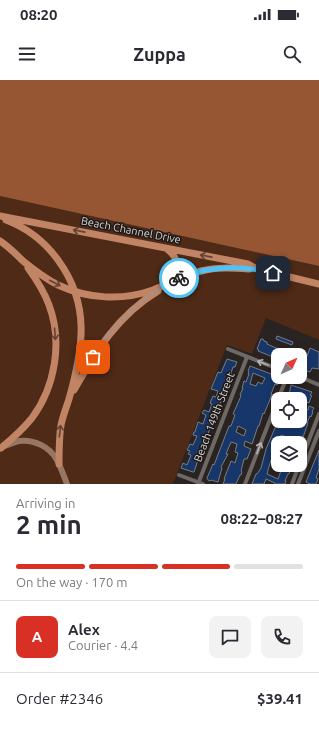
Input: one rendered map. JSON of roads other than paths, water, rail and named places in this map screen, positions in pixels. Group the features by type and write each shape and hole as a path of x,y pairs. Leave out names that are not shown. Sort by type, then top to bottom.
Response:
{"main road":[{"name":"Beach Channel Drive","path":"0,217 248,264 257,269"},
{"path":"0,217 25,229 53,254 68,276 79,306 82,324 81,346 62,418 60,430 60,468"},
{"name":"Beach Channel Drive","path":"0,241 52,282 74,291 92,296 113,297 135,295 153,290 192,273 214,268 257,269 319,284"},
{"path":"68,399 93,357 114,329 137,306 168,283 175,274 177,266 176,260 166,248"},
{"path":"1,448 22,429 44,398 50,382 55,360 56,340 52,311 42,289 24,261"}],"street":[{"path":"228,349 271,366"},
{"name":"Beach 149th Street","path":"198,483 247,357"},
{"path":"307,380 319,385"},
{"path":"307,445 319,414"},
{"path":"245,484 271,417"},
{"path":"307,461 319,431"},
{"path":"1,448 18,442 28,441 48,450 56,458 67,484"},
{"path":"60,468 61,484"},
{"path":"292,484 297,472"},
{"path":"298,484 303,472"},
{"path":"179,475 203,484"}]}
